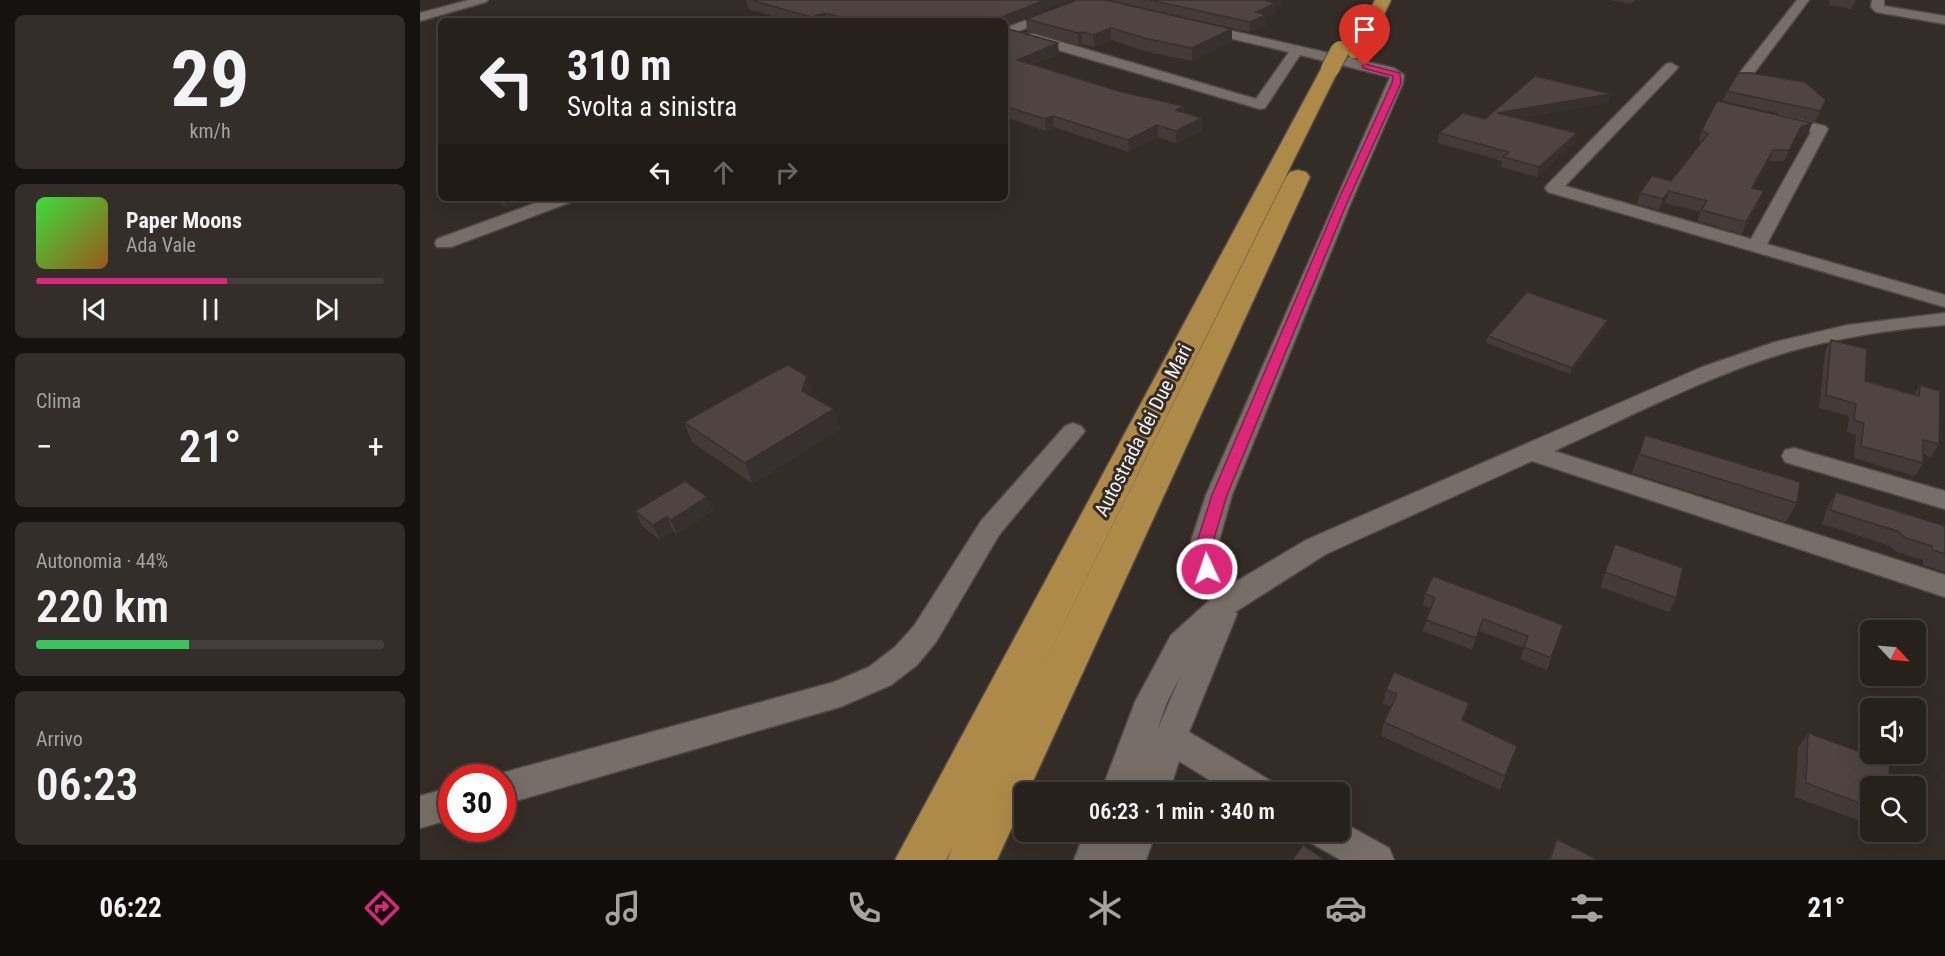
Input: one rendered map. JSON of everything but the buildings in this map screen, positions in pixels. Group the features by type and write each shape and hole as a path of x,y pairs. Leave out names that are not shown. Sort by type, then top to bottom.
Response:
{"highway":[{"name":"Autostrada dei Due Mari","path":"972,860 1344,61 1366,0"},
{"name":"Autostrada dei Due Mari","path":"920,860 1344,61 1383,0"}],"street":[{"path":"420,17 482,0"},
{"path":"1743,78 1803,0"},
{"path":"1878,0 1877,7 1880,9 1945,20"},
{"path":"1008,30 1058,12"},
{"path":"1181,22 1296,51 1389,71 1397,75 1396,83 1341,205 1219,495 1205,542 1207,569 1227,601"},
{"path":"1008,32 1260,105 1296,51"},
{"path":"1671,67 1554,188 1945,301"},
{"path":"1756,247 1820,129 1762,116"},
{"path":"444,243 557,201"},
{"path":"1122,782 1151,702 1182,645 1227,601 1316,547 1710,372 1783,346 1848,331 1906,322 1945,319"},
{"path":"516,785 840,694 880,676 906,656 925,634 990,528 1073,431"},
{"path":"1531,452 1945,586"},
{"path":"1794,456 1945,500"},
{"path":"1155,782 1170,738 1227,601"},
{"path":"1170,738 1243,782"},
{"path":"420,812 438,808"},
{"path":"1092,860 1099,842"},
{"path":"1128,860 1134,842"},
{"path":"1344,842 1376,860"}],"route":[{"path":"1207,569 1205,542 1219,495 1290,331 1341,205 1396,83 1397,75 1365,66"}]}
